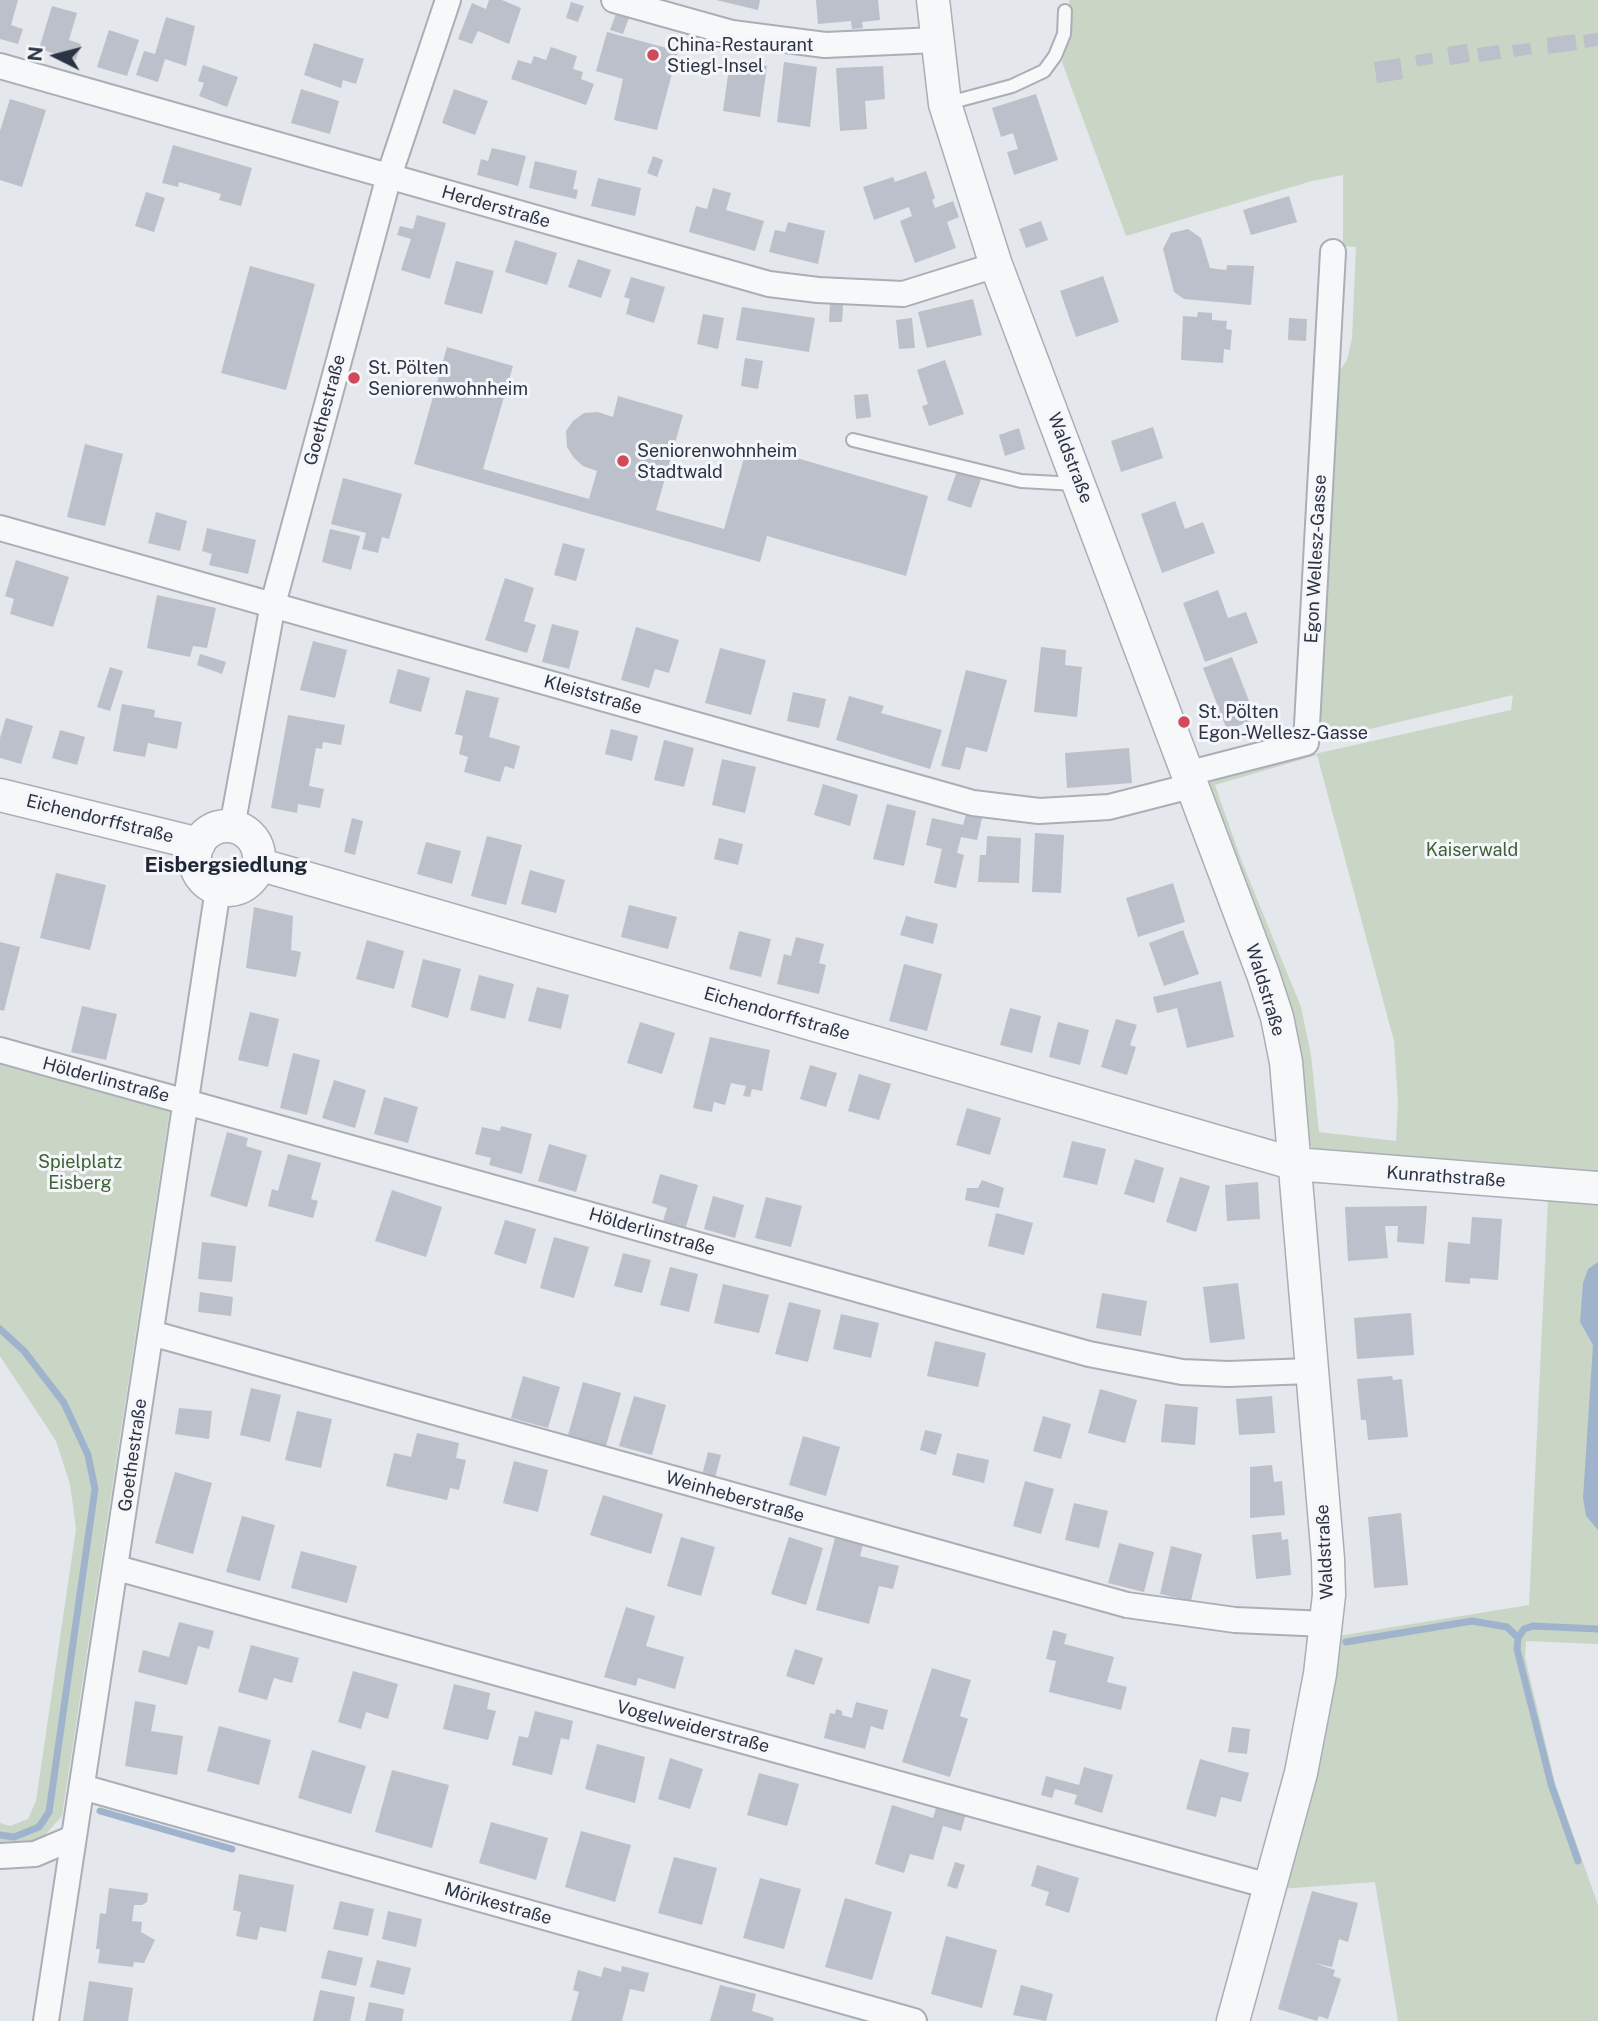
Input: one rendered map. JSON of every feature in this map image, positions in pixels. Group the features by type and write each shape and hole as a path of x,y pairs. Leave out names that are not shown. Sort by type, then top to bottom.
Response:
{"street":[{"name":"Goethestraße","path":"232,827 273,604 389,176 448,0"},
{"path":"614,0 732,33 825,45 936,40"},
{"name":"Waldstraße","path":"933,0 945,104 996,265 1277,1017 1286,1062 1310,1371 1328,1559 1326,1624 1301,1773 1233,2021"},
{"name":"Herderstraße","path":"0,66 769,284 818,290 903,294 996,265"},
{"name":"Egon Wellesz-Gasse","path":"1189,780 1306,743 1333,251"},
{"name":"Kleiststraße","path":"0,528 973,803 1039,811 1109,807 1189,780"},
{"name":"Eichendorffstraße","path":"0,795 199,844"},
{"path":"232,827 253,840 258,864 256,872 245,885 229,890 218,889 206,882 197,868 199,844 212,831 232,827"},
{"name":"Eichendorffstraße","path":"258,864 1295,1164"},
{"name":"Goethestraße","path":"46,2021 117,1568 218,889"},
{"name":"Hölderlinstraße","path":"0,1050 1089,1354 1182,1371 1228,1374 1310,1371"},
{"name":"Kunrathstraße","path":"1295,1164 1598,1188"},
{"name":"Weinheberstraße","path":"151,1333 1127,1605 1235,1620 1326,1624"},
{"name":"Vogelweiderstraße","path":"117,1568 1269,1886"},
{"name":"Mörikestraße","path":"82,1787 914,2021"},
{"path":"0,1856 35,1854 74,1838"}],"lane":[{"path":"945,104 1012,86 1044,71 1055,56 1064,34 1065,11"},
{"path":"853,440 1021,481 1080,484"}],"green space":[{"name":"Kaiserwald","path":"1069,0 1598,0 1598,1179 1316,1154 1304,1135 1207,781 1212,777 1511,710 1513,695 1319,741 1336,377 1347,360 1352,339 1356,247 1343,246 1343,175 1312,181 1126,236 1062,62 1069,36","holes":["1317,755 1394,1041 1398,1101 1396,1141 1319,1132 1311,1055 1301,1007 1242,862 1215,785"]},
{"name":"Spielplatz Eisberg","path":"0,1061 170,1109 62,1816 44,1836 28,1845 0,1848 0,1823 10,1826 28,1819 36,1801 76,1529 70,1484 56,1441 0,1356"},
{"path":"1548,1199 1598,1203 1598,1644 1526,1641 1525,1657 1555,1783 1598,1905 1598,2021 1398,2021 1375,1882 1280,1889 1338,1636 1529,1605"}],"water":[{"path":"1598,1262 1598,1530 1586,1516 1583,1498 1593,1345 1580,1322 1583,1283 1588,1269"}],"building":[{"path":"0,0 18,0 11,25 23,29 18,44 0,39"},
{"path":"489,0 502,0 521,8 509,44 478,31 472,44 458,39 472,3 486,9"},
{"path":"716,0 760,0 758,10"},
{"path":"816,0 878,0 880,20 862,22 863,28 852,29 851,21 818,24"},
{"path":"571,2 584,6 578,22 566,18"},
{"path":"52,6 77,13 69,40 81,44 76,60 39,49"},
{"path":"617,11 630,15 623,34 610,30"},
{"path":"166,17 195,26 186,66 165,59 158,82 136,75 144,51 155,54"},
{"path":"109,30 139,40 127,76 97,67"},
{"path":"607,32 678,51 657,130 614,120 623,79 596,71"},
{"path":"1598,33 1598,46 1585,48 1583,35"},
{"path":"1575,34 1577,50 1548,54 1547,38"},
{"path":"314,43 364,59 356,84 343,80 341,88 304,75"},
{"path":"1530,43 1532,54 1514,57 1512,45"},
{"path":"1467,44 1470,62 1450,65 1447,47"},
{"path":"1499,45 1501,59 1479,62 1477,48"},
{"path":"551,47 577,56 573,69 583,72 581,79 594,84 586,105 511,79 518,60 531,64 534,56 546,60"},
{"path":"1432,53 1433,64 1417,66 1415,55"},
{"path":"1400,58 1403,79 1377,83 1374,62"},
{"path":"730,61 767,66 760,117 723,111"},
{"path":"784,62 817,67 810,127 777,122"},
{"path":"203,65 238,77 227,107 199,96 204,83 198,81"},
{"path":"883,66 885,99 865,101 867,129 840,131 836,68"},
{"path":"301,89 339,101 330,134 291,123"},
{"path":"454,89 488,101 475,135 442,123"},
{"path":"1036,94 1058,160 1014,175 1007,152 1018,149 1013,133 1001,137 992,108"},
{"path":"10,99 46,110 22,187 0,180 0,131"},
{"path":"173,145 252,168 241,206 219,200 221,194 179,182 178,187 162,183"},
{"path":"492,148 526,156 518,186 477,175 481,159 488,161"},
{"path":"653,156 663,160 657,177 647,173"},
{"path":"535,161 577,171 573,189 578,190 576,199 529,188"},
{"path":"926,171 935,198 932,200 935,208 953,201 959,217 947,222 956,248 915,263 900,221 912,216 909,207 874,220 863,187 893,177 895,182"},
{"path":"598,178 641,188 635,216 591,206"},
{"path":"713,188 731,193 726,210 764,221 755,251 689,232 696,206 707,209"},
{"path":"146,192 165,198 154,232 135,226"},
{"path":"1289,196 1297,222 1251,235 1243,210"},
{"path":"417,215 446,223 430,279 401,270 411,239 397,235 400,226 413,229"},
{"path":"1041,221 1048,240 1026,248 1019,229"},
{"path":"788,222 825,231 818,264 769,252 775,230 785,232"},
{"path":"1188,229 1201,238 1210,268 1226,270 1227,265 1254,266 1251,305 1184,299 1174,292 1163,249 1171,233"},
{"path":"515,240 557,253 547,285 505,272"},
{"path":"578,259 611,270 601,298 568,287"},
{"path":"456,261 494,271 482,314 444,304"},
{"path":"250,266 315,284 286,390 221,373"},
{"path":"1103,276 1119,322 1076,337 1060,291"},
{"path":"631,277 665,287 654,323 626,314 630,299 624,297"},
{"path":"973,299 982,335 927,348 918,312"},
{"path":"830,304 843,305 842,322 829,322"},
{"path":"742,307 815,318 809,352 736,340"},
{"path":"1198,312 1212,313 1212,320 1227,321 1226,329 1232,330 1230,350 1224,349 1223,363 1181,360 1183,316 1197,317"},
{"path":"703,314 724,318 718,349 697,344"},
{"path":"912,318 915,348 899,349 896,320"},
{"path":"1289,318 1307,319 1306,341 1288,340"},
{"name":"Seniorenwohnheim Stadtwald","path":"447,347 513,366 483,469 589,499 597,471 583,466 574,458 567,447 566,431 573,421 584,413 598,412 613,417 618,396 683,415 656,510 724,529 748,444 928,496 906,576 767,536 760,562 414,464"},
{"path":"745,358 763,361 758,389 741,386"},
{"path":"945,360 964,414 929,426 922,406 928,404 917,370"},
{"path":"868,394 871,417 856,419 854,395"},
{"path":"1153,427 1163,458 1121,472 1111,441"},
{"path":"1019,428 1025,449 1005,456 999,435"},
{"path":"85,444 123,454 105,526 67,517"},
{"path":"957,471 981,479 971,508 947,500"},
{"path":"343,478 402,494 389,539 382,537 378,553 362,549 366,533 331,524"},
{"path":"1175,501 1185,529 1203,522 1215,553 1162,573 1141,514"},
{"path":"156,512 187,521 180,551 148,543"},
{"path":"207,528 256,540 248,574 209,565 212,554 202,551"},
{"path":"330,529 360,536 351,570 322,562"},
{"path":"563,543 585,549 576,581 554,575"},
{"path":"16,560 69,577 53,627 10,614 14,599 5,596"},
{"path":"505,578 534,588 524,621 536,625 527,653 485,640"},
{"path":"1218,590 1228,618 1246,612 1258,643 1205,662 1183,603"},
{"path":"157,595 216,608 207,648 193,646 190,657 147,648"},
{"path":"552,624 579,631 569,669 542,662"},
{"path":"636,627 679,640 669,673 655,669 649,688 621,680"},
{"path":"313,641 347,650 335,698 300,690"},
{"path":"1041,647 1066,650 1065,665 1082,667 1077,717 1034,712"},
{"path":"720,648 766,660 751,715 705,703"},
{"path":"200,654 226,662 222,674 197,665"},
{"path":"1232,657 1256,719 1227,730 1203,668"},
{"path":"110,667 123,671 110,711 97,707"},
{"path":"398,669 430,678 421,712 389,703"},
{"path":"966,670 1007,680 987,752 966,747 960,770 941,766"},
{"path":"466,690 499,698 489,737 520,746 514,769 505,766 500,782 464,772 468,757 459,754 463,736 455,734"},
{"path":"793,692 826,699 819,728 787,721"},
{"path":"849,696 884,706 881,713 942,730 930,769 836,740"},
{"path":"122,704 155,710 154,717 182,722 177,749 148,743 145,757 113,751"},
{"path":"288,715 345,725 341,745 323,742 322,749 316,748 309,786 324,789 320,808 298,804 297,813 271,808"},
{"path":"6,718 33,726 21,764 0,758 0,738"},
{"path":"611,729 638,736 632,761 605,754"},
{"path":"60,730 85,737 77,765 52,758"},
{"path":"664,740 694,748 684,787 654,780"},
{"path":"1129,748 1132,783 1067,788 1065,753"},
{"path":"722,759 756,767 745,813 712,805"},
{"path":"823,784 858,795 850,826 814,815"},
{"path":"887,804 916,811 904,866 873,859"},
{"path":"967,811 983,814 977,840 961,837 957,853 964,855 956,888 934,883 942,849 926,845 932,818 963,825"},
{"path":"352,818 363,821 355,855 344,852"},
{"path":"1035,833 1064,835 1061,893 1032,892"},
{"path":"487,836 522,845 506,905 471,896"},
{"path":"987,836 1021,838 1019,883 978,882 980,855 986,855"},
{"path":"719,838 743,844 738,865 714,859"},
{"path":"426,842 461,851 452,884 417,874"},
{"path":"530,870 565,880 556,913 521,904"},
{"path":"56,873 106,885 90,950 40,938"},
{"path":"1173,883 1185,922 1138,937 1126,898"},
{"path":"629,905 677,917 668,949 621,937"},
{"path":"254,907 293,916 291,950 301,952 296,977 246,968"},
{"path":"906,916 938,924 933,944 900,935"},
{"path":"1183,930 1199,974 1164,986 1149,943"},
{"path":"739,931 771,939 761,977 729,969"},
{"path":"796,937 824,944 819,963 826,965 819,994 777,984 784,954 791,956"},
{"path":"367,940 404,951 394,989 356,979"},
{"path":"0,942 20,947 4,1011 0,1010"},
{"path":"423,959 461,969 448,1018 411,1007"},
{"path":"904,964 942,974 927,1031 889,1021"},
{"path":"479,975 514,984 505,1019 470,1010"},
{"path":"1221,981 1234,1037 1187,1048 1177,1008 1157,1013 1153,997"},
{"path":"537,987 569,995 561,1029 528,1021"},
{"path":"82,1006 117,1014 106,1060 71,1052"},
{"path":"1010,1008 1041,1016 1032,1053 1000,1045"},
{"path":"250,1012 279,1019 268,1067 238,1060"},
{"path":"1116,1019 1137,1025 1130,1045 1136,1047 1127,1075 1101,1067"},
{"path":"640,1022 675,1033 662,1074 627,1063"},
{"path":"1058,1022 1089,1030 1080,1065 1049,1057"},
{"path":"710,1037 770,1050 762,1091 752,1089 750,1097 743,1096 746,1086 731,1083 725,1105 714,1102 712,1112 693,1108"},
{"path":"293,1053 320,1060 307,1115 280,1108"},
{"path":"810,1065 837,1073 826,1107 800,1099"},
{"path":"859,1074 891,1084 879,1120 848,1111"},
{"path":"334,1080 366,1090 355,1128 322,1118"},
{"path":"384,1097 418,1107 408,1143 374,1134"},
{"path":"967,1108 1001,1118 990,1155 956,1145"},
{"path":"501,1126 532,1134 522,1174 489,1165 491,1158 475,1154 482,1127 500,1131"},
{"path":"227,1132 248,1138 246,1146 262,1151 247,1207 210,1196"},
{"path":"1072,1141 1106,1149 1097,1185 1063,1177"},
{"path":"549,1144 587,1155 576,1192 538,1181"},
{"path":"288,1154 321,1163 311,1199 318,1201 313,1218 268,1206 272,1189 278,1191"},
{"path":"1135,1159 1164,1168 1154,1203 1124,1194"},
{"path":"660,1174 698,1185 686,1227 663,1221 667,1208 652,1203"},
{"path":"1180,1177 1210,1186 1196,1232 1166,1222"},
{"path":"982,1180 1004,1188 999,1208 965,1200 967,1188 978,1188"},
{"path":"1258,1182 1260,1219 1227,1221 1225,1185"},
{"path":"392,1190 442,1207 426,1257 375,1241"},
{"path":"713,1196 744,1205 735,1238 704,1229"},
{"path":"766,1197 802,1206 791,1247 755,1238"},
{"path":"1427,1206 1424,1244 1397,1242 1398,1226 1385,1226 1388,1258 1348,1261 1345,1207"},
{"path":"996,1213 1033,1223 1024,1255 988,1246"},
{"path":"1472,1217 1502,1219 1498,1280 1470,1278 1470,1284 1445,1282 1448,1242 1470,1244"},
{"path":"505,1220 536,1229 526,1264 494,1254"},
{"path":"554,1237 589,1247 574,1298 540,1288"},
{"path":"202,1242 236,1246 232,1282 198,1279"},
{"path":"623,1253 651,1260 642,1293 614,1286"},
{"path":"670,1267 698,1274 689,1312 660,1305"},
{"path":"1238,1283 1245,1339 1210,1343 1203,1287"},
{"path":"723,1284 769,1295 759,1333 714,1323"},
{"path":"200,1292 233,1297 231,1316 198,1312"},
{"path":"1102,1293 1147,1301 1141,1336 1096,1328"},
{"path":"789,1302 821,1310 808,1362 775,1354"},
{"path":"1411,1313 1414,1355 1357,1359 1354,1318"},
{"path":"841,1314 879,1323 871,1358 833,1349"},
{"path":"935,1341 986,1353 978,1387 927,1376"},
{"path":"523,1376 560,1387 548,1428 511,1418"},
{"path":"1392,1376 1393,1380 1402,1379 1408,1437 1368,1440 1366,1420 1361,1420 1357,1379"},
{"path":"583,1382 621,1393 606,1446 568,1435"},
{"path":"251,1388 281,1395 270,1442 240,1435"},
{"path":"1100,1389 1137,1400 1125,1443 1088,1433"},
{"path":"634,1396 666,1405 652,1455 619,1446"},
{"path":"1272,1396 1275,1433 1239,1435 1236,1399"},
{"path":"1165,1404 1198,1407 1195,1445 1161,1442"},
{"path":"179,1408 212,1411 209,1439 175,1434"},
{"path":"297,1411 332,1419 321,1468 285,1460"},
{"path":"1043,1416 1071,1424 1061,1459 1033,1451"},
{"path":"925,1430 942,1434 936,1455 920,1450"},
{"path":"417,1433 459,1443 456,1458 466,1460 459,1490 450,1488 447,1500 386,1486 394,1453 411,1457"},
{"path":"803,1436 840,1447 826,1496 789,1485"},
{"path":"708,1452 721,1455 715,1478 702,1475"},
{"path":"957,1453 989,1460 984,1483 952,1475"},
{"path":"514,1461 548,1470 538,1512 503,1503"},
{"path":"1272,1465 1274,1482 1282,1481 1285,1515 1250,1518 1250,1467"},
{"path":"175,1472 212,1483 193,1554 155,1543"},
{"path":"1025,1481 1054,1489 1041,1534 1013,1526"},
{"path":"603,1495 663,1514 651,1554 590,1535"},
{"path":"1074,1503 1108,1511 1099,1548 1065,1540"},
{"path":"1401,1513 1408,1585 1374,1588 1368,1517"},
{"path":"242,1516 275,1525 260,1581 226,1572"},
{"path":"1281,1532 1282,1540 1288,1539 1291,1575 1256,1579 1252,1535"},
{"path":"681,1537 715,1547 701,1596 667,1586"},
{"path":"789,1537 823,1548 806,1605 771,1594"},
{"path":"835,1538 863,1545 860,1556 899,1566 893,1589 879,1586 869,1624 816,1610"},
{"path":"1119,1543 1154,1552 1144,1592 1108,1583"},
{"path":"1171,1546 1202,1554 1191,1601 1160,1594"},
{"path":"301,1551 357,1566 347,1603 291,1588"},
{"path":"626,1607 655,1616 646,1646 684,1657 675,1689 638,1678 636,1686 604,1677"},
{"path":"179,1622 214,1631 209,1649 198,1646 187,1685 138,1672 143,1650 169,1657"},
{"path":"1053,1630 1067,1634 1064,1644 1114,1657 1107,1682 1127,1687 1121,1710 1049,1692 1056,1661 1046,1659"},
{"path":"251,1645 299,1658 292,1683 274,1678 267,1700 238,1692"},
{"path":"795,1649 823,1658 814,1685 786,1676"},
{"path":"932,1668 971,1680 960,1716 968,1719 950,1777 902,1762"},
{"path":"353,1671 398,1684 388,1719 366,1712 361,1729 338,1722"},
{"path":"454,1684 490,1693 487,1709 496,1711 488,1740 443,1729"},
{"path":"135,1701 156,1705 151,1731 183,1736 177,1775 125,1766"},
{"path":"856,1702 888,1710 883,1730 871,1726 865,1749 824,1738 830,1713 835,1714 836,1709 842,1711 842,1715 852,1718"},
{"path":"535,1711 573,1721 569,1740 561,1738 552,1775 512,1765 519,1736 528,1738"},
{"path":"219,1726 271,1740 259,1785 207,1771"},
{"path":"1232,1727 1250,1729 1247,1754 1228,1752"},
{"path":"597,1744 645,1757 635,1803 585,1789"},
{"path":"312,1750 366,1766 351,1814 298,1798"},
{"path":"670,1758 703,1769 690,1809 658,1799"},
{"path":"1200,1759 1249,1773 1241,1802 1221,1797 1216,1817 1186,1809"},
{"path":"1084,1767 1113,1775 1102,1813 1074,1804 1077,1795 1055,1789 1052,1798 1041,1795 1046,1776 1079,1785"},
{"path":"392,1770 449,1785 432,1848 375,1832"},
{"path":"759,1773 799,1784 787,1826 747,1815"},
{"path":"892,1805 933,1818 937,1805 966,1814 961,1831 943,1826 933,1860 910,1854 904,1873 875,1864"},
{"path":"491,1822 548,1838 536,1880 479,1863"},
{"path":"581,1831 631,1845 615,1902 565,1887"},
{"path":"674,1857 717,1868 702,1925 658,1913"},
{"path":"955,1862 965,1865 957,1889 947,1886"},
{"path":"1037,1865 1079,1878 1069,1913 1045,1905 1049,1892 1031,1886"},
{"path":"239,1874 294,1885 286,1932 260,1927 257,1940 236,1936 241,1912 233,1910"},
{"path":"760,1878 801,1889 784,1949 743,1938"},
{"path":"109,1888 148,1893 147,1902 134,1905 132,1921 142,1922 141,1932 155,1940 144,1963 134,1962 133,1967 98,1963 100,1949 96,1949 100,1913 106,1914"},
{"path":"1312,1891 1358,1903 1348,1942 1339,1939 1332,1967 1314,1963 1335,1970 1333,1976 1341,1979 1328,2019 1319,2016 1317,2021 1278,2009"},
{"path":"845,1898 892,1912 872,1980 825,1967"},
{"path":"340,1901 374,1909 368,1936 333,1929"},
{"path":"388,1911 422,1919 416,1947 382,1939"},
{"path":"946,1936 997,1950 982,2008 931,1994"},
{"path":"328,1950 363,1958 356,1986 321,1978"},
{"path":"377,1960 411,1968 404,1995 370,1987"},
{"path":"622,1966 649,1973 644,1992 630,1989 622,2021 571,2021 579,1992 573,1990 578,1970 601,1977 604,1967 621,1972"},
{"path":"89,1981 133,1988 128,2021 83,2021"},
{"path":"720,1985 756,1994 752,2011 774,2018 773,2021 710,2021"},
{"path":"1021,1985 1053,1994 1046,2021 1013,2015"},
{"path":"320,1990 355,1997 350,2021 313,2021"},
{"path":"369,2002 404,2009 402,2021 365,2021"}],"waterway":[{"path":"0,1329 24,1351 64,1403 88,1455 95,1489 49,1812 39,1827 14,1837 0,1835"},
{"path":"1346,1642 1472,1621 1507,1627 1518,1638"},
{"path":"1578,1861 1551,1784 1517,1649 1518,1638 1524,1629 1533,1626 1598,1629"},
{"path":"100,1811 232,1849"}],"place":[{"name":"China-Restaurant Stiegl-Insel","path":"653,55"},
{"name":"St. Pölten Seniorenwohnheim","path":"354,378"},
{"name":"Seniorenwohnheim Stadtwald","path":"623,461"},
{"name":"St. Pölten Egon-Wellesz-Gasse","path":"1184,722"}],"district":[{"name":"Eisbergsiedlung","path":"226,866"}]}
